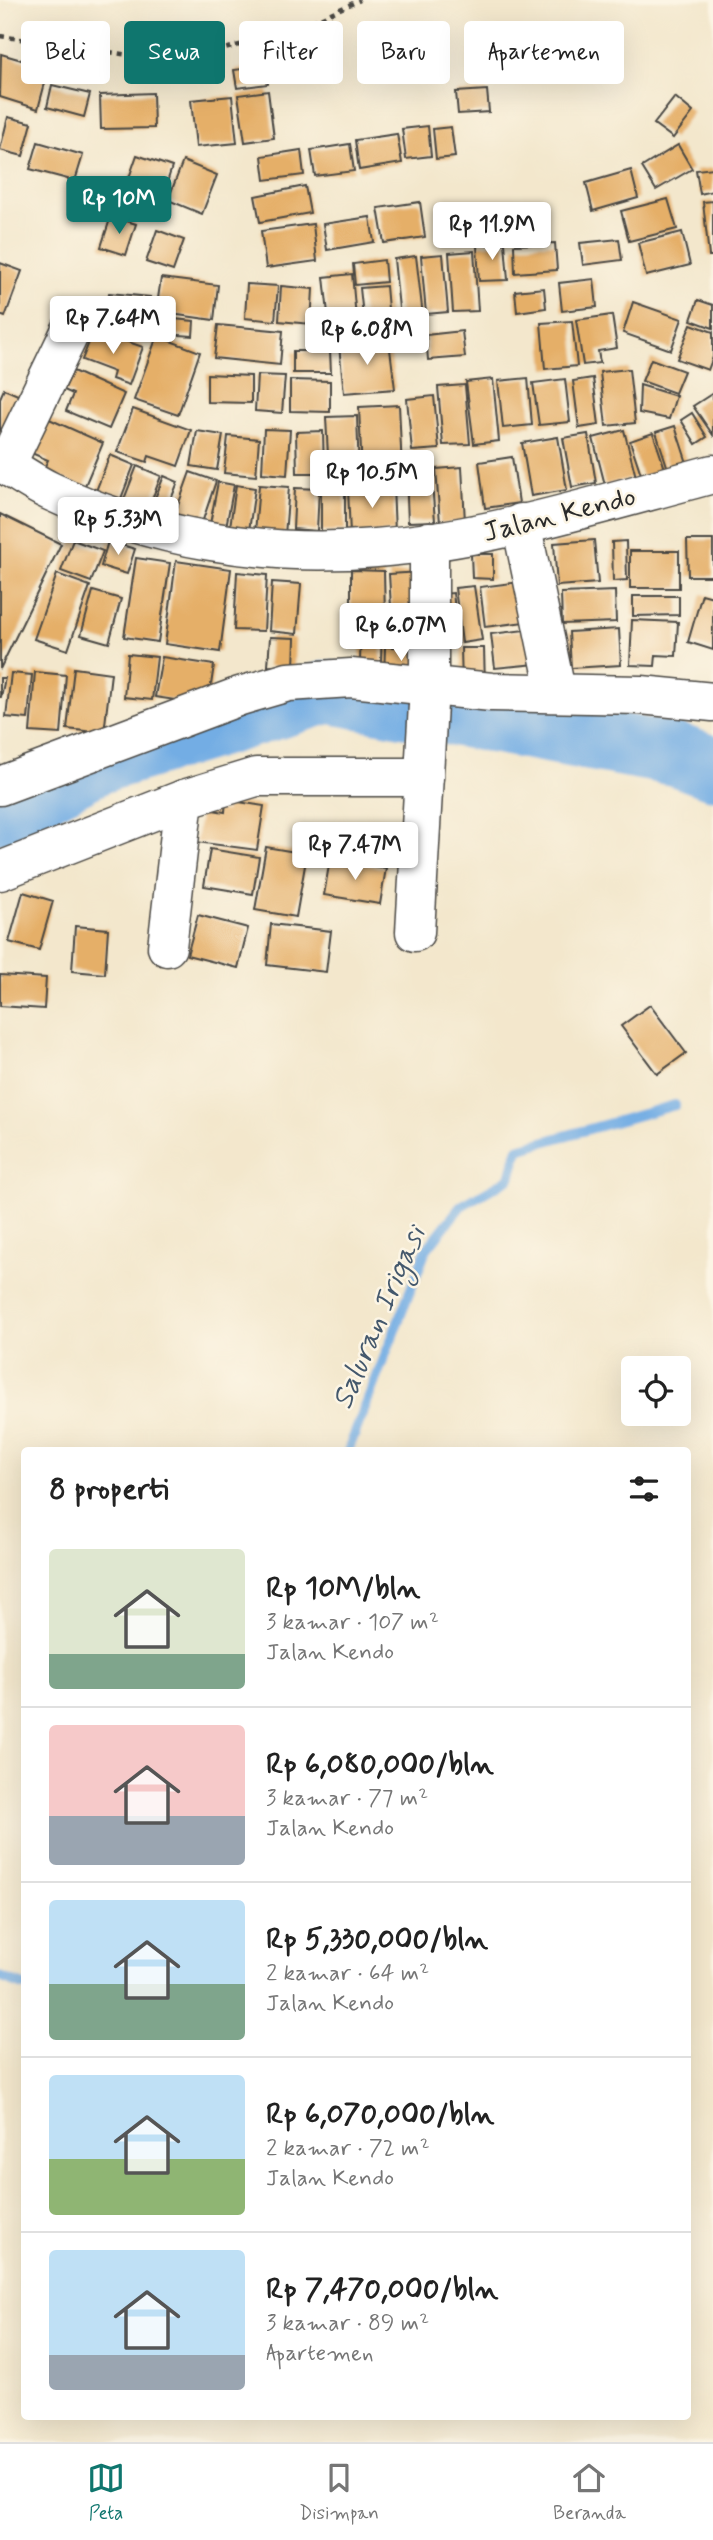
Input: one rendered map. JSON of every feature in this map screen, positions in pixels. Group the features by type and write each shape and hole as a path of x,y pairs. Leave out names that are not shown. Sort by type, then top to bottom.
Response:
{"street":[{"path":"3,464 74,324"},
{"name":"Jalan Kendo","path":"3,464 49,491 88,507 188,538 292,550 376,548 429,541 521,523 713,474"},
{"path":"521,523 556,691"},
{"path":"415,932 429,687 429,541"},
{"path":"0,786 240,696 288,682 351,678 492,692 556,691 713,702"},
{"path":"0,871 184,799 256,778 424,777"},
{"path":"167,947 184,799"}],"path":[{"path":"0,36 177,62 291,32 360,0"}],"building":[{"path":"1,54 21,60 21,84 45,84 38,109 0,97"},
{"path":"239,69 239,84 268,84 237,88 234,70"},
{"path":"52,85 90,94 84,117 47,107"},
{"path":"487,90 489,112 458,114 456,92"},
{"path":"268,91 274,138 245,142 238,95"},
{"path":"153,93 154,128 101,129 100,95"},
{"path":"232,96 237,143 196,147 191,100"},
{"path":"675,97 693,112 673,138 654,124"},
{"path":"8,117 32,123 23,156 0,150"},
{"path":"428,126 431,156 406,159 402,129"},
{"path":"451,127 455,157 436,159 433,129"},
{"path":"397,134 402,163 359,170 355,140"},
{"path":"38,142 83,155 75,181 30,169"},
{"path":"350,144 354,171 315,176 311,150"},
{"path":"678,145 692,169 656,190 642,167"},
{"path":"301,150 304,175 265,180 262,156"},
{"path":"137,155 172,167 160,204 124,192"},
{"path":"183,161 217,175 202,214 168,200"},
{"path":"713,168 713,191 700,194 696,170"},
{"path":"631,170 638,198 593,211 586,183"},
{"path":"305,186 310,213 260,222 255,196"},
{"path":"668,199 677,229 629,241 621,211"},
{"path":"713,201 713,256 709,256 703,202"},
{"path":"420,202 425,237 384,243 378,208"},
{"path":"111,216 136,224 126,255 101,247"},
{"path":"370,217 374,242 327,250 323,224"},
{"path":"313,224 317,261 266,268 261,231"},
{"path":"157,230 184,240 173,271 146,262"},
{"path":"682,232 690,265 646,276 638,243"},
{"path":"619,239 622,260 583,265 580,243"},
{"path":"505,243 508,280 479,281 477,245"},
{"path":"555,243 557,270 515,273 514,245"},
{"path":"474,251 478,311 453,312 449,253"},
{"path":"443,254 448,312 426,314 421,256"},
{"path":"416,256 423,316 400,318 394,259"},
{"path":"384,260 386,282 355,285 353,264"},
{"path":"0,263 22,271 5,317 0,315"},
{"path":"352,274 357,329 330,332 324,277"},
{"path":"161,278 218,285 214,320 156,312"},
{"path":"594,279 597,307 562,311 559,283"},
{"path":"247,284 278,286 275,321 245,318"},
{"path":"281,286 313,289 311,324 279,321"},
{"path":"386,286 390,332 365,335 360,288"},
{"path":"544,288 546,308 517,312 515,291"},
{"path":"109,293 150,297 146,332 126,330 128,317 106,315"},
{"path":"698,300 713,305 713,328 691,320"},
{"path":"633,302 682,319 671,350 623,333"},
{"path":"612,315 617,348 598,351 600,363 583,365 576,320"},
{"path":"153,317 194,321 193,336 151,333"},
{"path":"572,321 577,366 545,369 541,323"},
{"path":"691,324 713,332 713,357 708,370 677,359"},
{"path":"218,325 283,331 280,365 214,358"},
{"path":"94,330 143,347 129,385 112,379 114,372 82,360"},
{"path":"462,331 465,357 428,360 426,335"},
{"path":"157,336 200,352 178,415 134,400"},
{"path":"389,341 395,389 344,393 339,346"},
{"path":"293,351 330,351 331,373 293,373"},
{"path":"651,359 684,371 675,393 642,381"},
{"path":"629,369 635,423 606,426 600,372"},
{"path":"73,371 124,394 109,429 66,411 73,394 64,390"},
{"path":"207,374 251,376 251,403 207,402"},
{"path":"257,375 285,376 282,413 255,411"},
{"path":"528,378 532,425 503,428 498,381"},
{"path":"593,378 599,425 579,428 573,381"},
{"path":"493,379 499,441 474,444 466,382"},
{"path":"565,379 570,422 539,425 533,383"},
{"path":"290,380 330,381 330,412 290,411"},
{"path":"465,385 470,444 443,445 438,387"},
{"path":"640,385 676,396 669,419 639,413"},
{"path":"4,389 27,399 11,435 0,430 0,398"},
{"path":"713,393 713,435 693,406"},
{"path":"434,396 439,449 412,451 407,399"},
{"path":"399,405 402,471 362,473 359,407"},
{"path":"133,409 191,430 178,466 149,456 147,462 117,452"},
{"path":"692,413 707,437 696,444 681,420"},
{"path":"38,414 103,443 84,488 43,470 48,460 22,449"},
{"path":"357,416 359,474 329,475 326,417"},
{"path":"675,426 687,463 668,469 656,432"},
{"path":"264,429 290,430 287,475 262,473"},
{"path":"624,430 636,477 605,485 593,438"},
{"path":"197,431 223,435 217,470 191,466"},
{"path":"323,431 324,473 297,473 296,432"},
{"path":"653,433 665,469 642,477 630,441"},
{"path":"588,434 596,483 572,487 563,438"},
{"path":"228,436 259,439 256,476 224,473"},
{"path":"558,437 567,490 531,496 522,443"},
{"path":"110,455 134,465 120,501 96,491"},
{"path":"512,457 519,503 485,508 479,462"},
{"path":"137,466 161,476 147,512 123,502"},
{"path":"462,467 465,522 440,523 436,469"},
{"path":"431,470 435,521 408,522 406,472"},
{"path":"190,472 216,481 202,523 175,514"},
{"path":"164,476 178,482 161,524 147,518"},
{"path":"218,482 234,485 226,527 210,524"},
{"path":"236,485 255,488 249,531 230,527"},
{"path":"259,485 289,487 285,535 255,533"},
{"path":"393,486 395,532 350,534 348,489"},
{"path":"295,488 319,489 317,531 293,529"},
{"path":"321,488 345,488 345,531 321,531"},
{"path":"0,514 61,544 0,669"},
{"path":"73,540 103,551 91,582 61,571"},
{"path":"594,540 598,583 557,586 554,543"},
{"path":"687,540 713,540 713,576 688,576"},
{"path":"108,541 135,549 127,574 101,566"},
{"path":"626,541 627,580 613,581 612,542"},
{"path":"630,551 679,551 679,588 630,588"},
{"path":"471,554 493,554 493,579 472,578"},
{"path":"136,558 170,563 158,642 124,637"},
{"path":"176,561 231,569 220,652 165,644"},
{"path":"351,570 384,571 385,619 351,619"},
{"path":"237,572 267,575 264,631 234,630"},
{"path":"421,572 423,605 391,607 389,574"},
{"path":"57,574 90,586 68,650 34,639"},
{"path":"272,582 301,584 297,634 269,631"},
{"path":"520,582 525,622 485,627 480,587"},
{"path":"474,586 482,640 462,643 455,588"},
{"path":"93,591 121,599 109,643 81,635"},
{"path":"615,591 616,622 562,624 561,593"},
{"path":"453,593 459,643 436,645 431,595"},
{"path":"702,594 713,597 713,650 688,642"},
{"path":"633,596 679,596 679,615 633,616"},
{"path":"387,616 425,616 426,641 388,642"},
{"path":"632,620 678,622 676,656 656,655 655,666 630,665"},
{"path":"361,626 382,626 381,662 360,662"},
{"path":"533,629 536,664 495,668 491,634"},
{"path":"619,629 621,665 571,668 569,632"},
{"path":"270,637 295,638 294,668 268,666"},
{"path":"385,647 418,647 417,680 384,679"},
{"path":"461,648 484,648 485,686 462,686"},
{"path":"128,654 157,657 152,700 124,697"},
{"path":"162,657 214,665 208,705 155,697"},
{"path":"74,668 111,673 104,733 67,729"},
{"path":"35,672 66,675 61,734 30,732"},
{"path":"11,673 32,675 28,719 6,717"},
{"path":"0,678 5,678 1,697 0,697"},
{"path":"226,800 264,806 257,850 196,842 201,808 225,812"},
{"path":"266,847 307,854 296,917 255,910"},
{"path":"210,849 259,857 253,894 204,886"},
{"path":"330,859 386,868 380,904 324,895"},
{"path":"23,892 53,901 39,950 9,942"},
{"path":"198,915 248,928 238,968 187,955"},
{"path":"271,924 331,931 326,972 267,965"},
{"path":"75,926 108,929 105,974 72,971"},
{"path":"0,975 46,978 44,1009 0,1006"},
{"path":"650,1005 686,1053 657,1074 621,1026"}],"waterway":[{"path":"0,813 97,763 328,692 677,755 713,768"},
{"name":"Saluran Irigasi","path":"350,1447 426,1250 461,1206 510,1178 518,1149 675,1105"},
{"name":"Saluran Irigasi","path":"0,1977 21,1985"}]}
